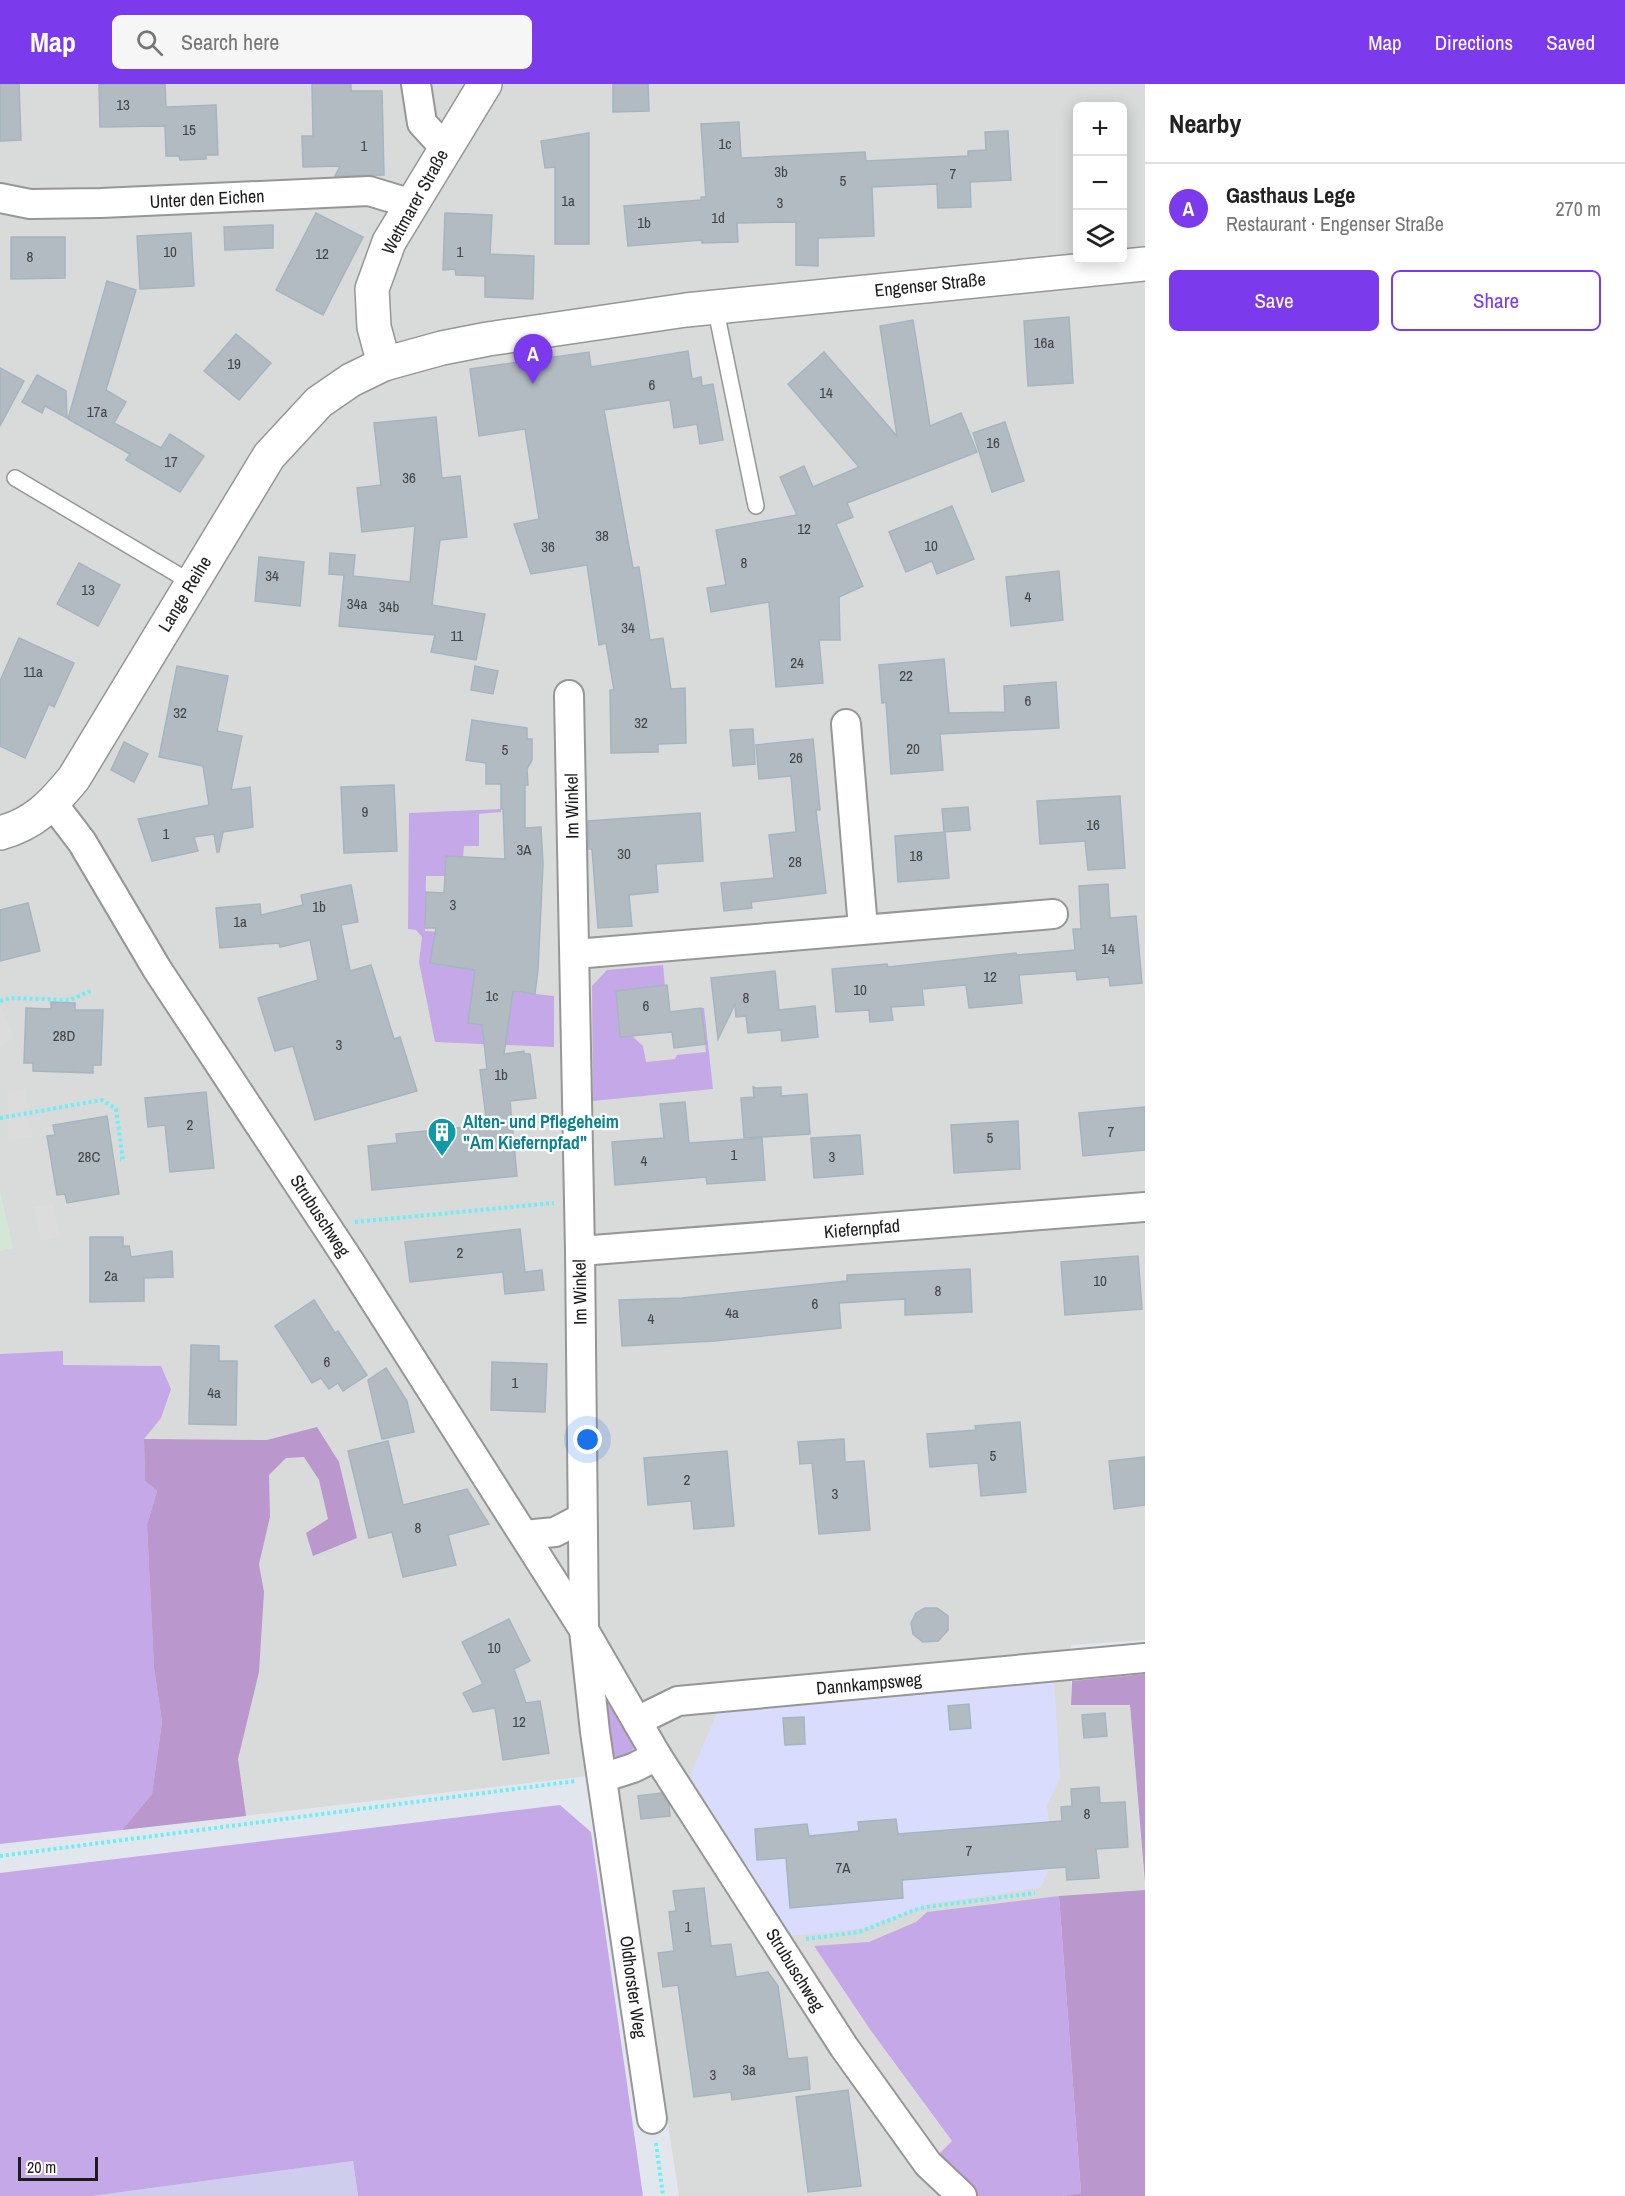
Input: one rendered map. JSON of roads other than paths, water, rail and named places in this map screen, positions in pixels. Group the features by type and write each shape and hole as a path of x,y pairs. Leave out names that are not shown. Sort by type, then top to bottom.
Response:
{"street":[{"path":"416,84 422,123 445,148"},
{"name":"Wettmarer Straße","path":"384,364 374,327 372,289 389,242 485,84"},
{"name":"Unter den Eichen","path":"0,198 30,204 101,203 369,191 412,204"},
{"name":"Engenser Straße","path":"384,364 442,348 488,339 715,306 1145,264"},
{"name":"Lange Reihe","path":"0,833 32,820 53,804 74,778 269,456 320,402 351,380 384,364"},
{"name":"Im Winkel","path":"569,695 580,1251 584,1630"},
{"path":"846,724 863,928"},
{"name":"Strubuschweg","path":"53,804 82,842 157,969 332,1235 524,1535 638,1721"},
{"path":"575,954 863,928 1053,914"},
{"name":"Kiefernpfad","path":"580,1251 1145,1207"},
{"path":"524,1535 555,1532 582,1518"},
{"name":"Strubuschweg","path":"584,1630 595,1732"},
{"name":"Dannkampsweg","path":"638,1721 678,1701 1145,1658"},
{"path":"602,1778 645,1762 638,1721"},
{"name":"Oldhorster Weg","path":"595,1732 652,2120"},
{"name":"Strubuschweg","path":"645,1762 778,1942 844,2047 928,2164 963,2196"}],"lane":[{"path":"715,306 756,506"},
{"path":"15,478 192,583"}],"place":[{"name":"Gasthaus Lege","path":"533,384"},
{"name":"Alten- und Pflegeheim \"Am Kiefernpfad\"","path":"442,1158"}]}
